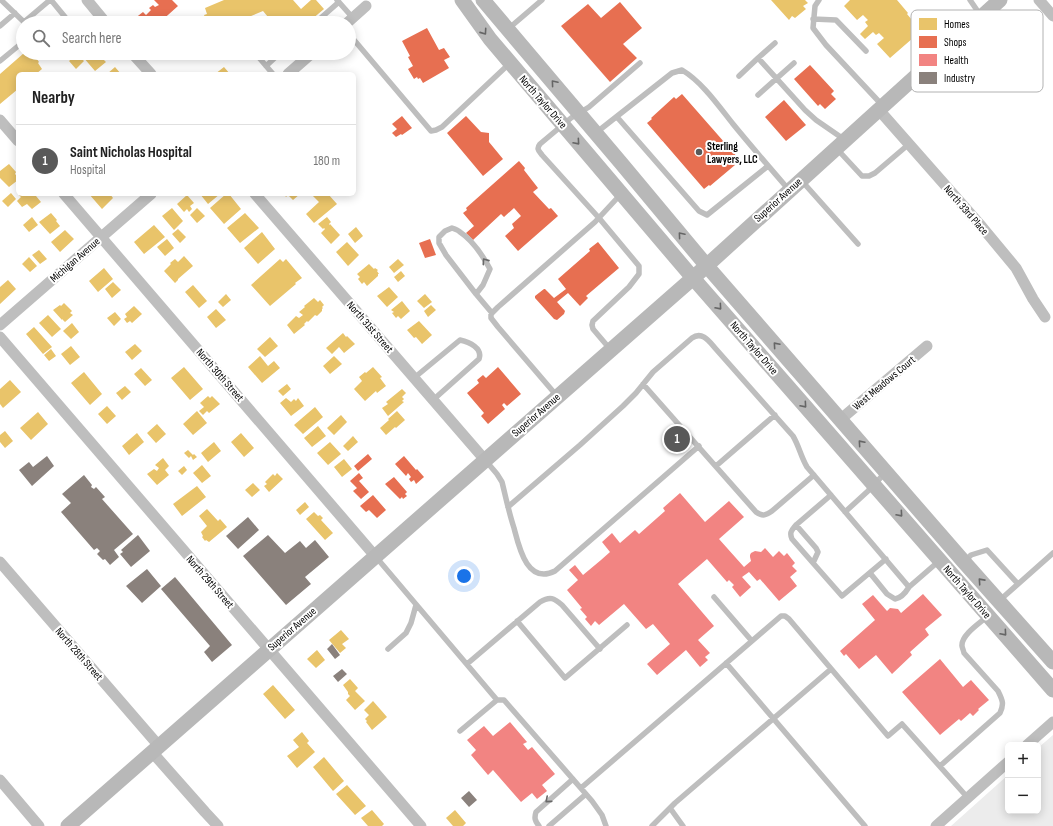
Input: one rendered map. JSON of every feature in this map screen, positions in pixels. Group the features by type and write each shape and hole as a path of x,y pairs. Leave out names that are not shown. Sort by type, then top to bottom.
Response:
{"main road":[{"name":"North Taylor Drive","path":"462,0 490,40 693,278 1053,690"},
{"name":"North Taylor Drive","path":"483,0 706,265 964,562 1053,662"},
{"name":"Superior Avenue","path":"68,826 693,278 911,81"}],"street":[{"path":"87,0 100,16"},
{"path":"1039,0 1053,16"},
{"path":"355,16 366,6"},
{"path":"138,60 149,72"},
{"path":"290,72 304,60"},
{"name":"North 33rd Place","path":"881,108 909,144 1012,264 1045,317"},
{"path":"0,120 16,139"},
{"name":"North 30th Street","path":"66,196 375,556"},
{"name":"Michigan Avenue","path":"0,325 149,196"},
{"name":"North 31st Street","path":"257,196 485,460"},
{"name":"North 29th Street","path":"0,337 421,826"},
{"name":"West Meadows Court","path":"840,419 927,346"},
{"name":"North 28th Street","path":"0,562 218,826"},
{"path":"1030,742 1053,722"},
{"path":"936,826 1005,765"},
{"path":"0,780 39,826"}],"lane":[{"path":"1,0 18,16"},
{"path":"32,16 50,0 64,16"},
{"path":"508,29 542,0"},
{"path":"819,0 814,6 813,28 881,108"},
{"path":"970,0 977,10"},
{"path":"322,16 338,1 347,16"},
{"path":"0,26 15,13"},
{"path":"813,19 836,20 866,51"},
{"path":"356,42 431,131 442,127 510,63"},
{"path":"739,76 775,43"},
{"path":"0,61 16,48"},
{"path":"758,58 805,110 841,144 862,176 868,176 875,173 909,144"},
{"path":"261,60 271,72"},
{"path":"266,66 272,60"},
{"path":"611,349 593,329 593,321 629,287 639,274 639,266 538,150 538,148 540,144 563,125 590,106 640,63"},
{"path":"758,95 794,64"},
{"path":"596,133 672,73 682,70 691,76 715,102 789,190"},
{"path":"617,117 699,211 707,215 768,166"},
{"path":"801,180 858,244"},
{"path":"557,397 498,327 491,318 491,314 598,218 622,193"},
{"path":"476,294 483,285 490,269 484,259 460,231 452,228 439,236 438,242 446,255 476,294 492,313"},
{"path":"508,507 623,406 653,372 688,341 695,336 700,335 708,339 793,436 807,467 909,587"},
{"path":"414,378 460,340 468,342 480,351 479,359 433,400"},
{"path":"643,384 756,512 761,515 766,515 772,511 814,475"},
{"path":"716,466 775,416"},
{"path":"485,460 502,482 518,546 526,562 535,572 539,574 549,574 555,571 699,446"},
{"path":"845,512 886,472"},
{"path":"831,495 796,525 791,531 790,535 792,539 842,596 886,559"},
{"path":"796,525 818,552 813,562"},
{"path":"964,562 971,555 987,550 1018,584"},
{"path":"999,601 1053,553"},
{"path":"375,556 497,700"},
{"path":"870,573 887,594 895,599 898,598 940,560"},
{"path":"714,597 751,640"},
{"path":"467,664 540,602 551,598 562,605 600,649"},
{"path":"388,649 406,633 416,605"},
{"path":"581,788 777,618 785,616 888,736 902,724 968,798"},
{"path":"940,766 1000,714 1003,706 1002,699 998,691 964,652 962,646 965,636 988,616"},
{"path":"517,621 566,678 627,626"},
{"path":"726,662 865,826"},
{"path":"652,826 670,808 831,669"},
{"path":"460,731 497,700 504,700 586,794 602,814 606,826"},
{"path":"539,826 534,816 536,812 573,779"},
{"path":"549,826 586,794"},
{"path":"670,808 684,826"}],"shaded area":[{"path":"1053,735 1053,826 951,826 1005,778 1005,814 1041,814 1041,745"}],"building: Homes":[{"path":"224,0 293,0 301,9 311,0 316,0 324,9 316,16 267,16 263,11 251,16 204,16 207,14 205,8"},
{"path":"771,0 805,0 808,3 803,6 806,9 795,18 792,16 789,20"},
{"path":"850,0 897,0 911,19 911,40 890,58 877,44 884,38 879,33 876,35 873,32 865,39 860,34 868,26 865,22 868,20 863,15 857,20 844,6"},
{"path":"16,60 38,60 42,69 38,72 16,72 16,91 0,104 0,74"},
{"path":"83,60 84,61 76,69 69,61"},
{"path":"86,60 104,60 106,62 95,71"},
{"path":"115,67 119,72 109,72"},
{"path":"224,67 228,72 218,72"},
{"path":"9,164 16,172 16,182 9,187 0,178 0,171"},
{"path":"11,193 16,199 8,207 2,201"},
{"path":"20,196 36,196 41,202 32,209 27,204 22,207 17,201 21,197"},
{"path":"91,196 112,196 113,198 102,209"},
{"path":"186,196 188,196 194,203 190,206 192,209 189,212 187,209 184,212 177,204"},
{"path":"202,196 218,196 208,204"},
{"path":"224,196 231,196 241,209 224,224 210,208"},
{"path":"289,196 298,196 293,200"},
{"path":"313,196 330,196 337,204 314,223 306,214 319,202"},
{"path":"172,208 183,221 174,230 162,216"},
{"path":"197,208 205,216 197,223 190,215"},
{"path":"51,213 60,226 50,234 39,222"},
{"path":"245,213 259,228 240,243 227,228"},
{"path":"32,217 38,225 29,232 23,225"},
{"path":"327,217 331,222 329,225 330,224 340,235 331,244 321,233 325,229 318,224"},
{"path":"154,225 165,237 144,254 134,242"},
{"path":"356,227 363,236 355,243 348,234"},
{"path":"178,229 186,237 180,243 172,234"},
{"path":"65,230 74,239 60,252 51,242"},
{"path":"262,232 275,249 258,264 244,248"},
{"path":"167,239 174,248 165,256 157,247"},
{"path":"347,242 359,255 348,266 336,252"},
{"path":"39,250 47,259 40,264 32,255"},
{"path":"184,256 193,266 175,283 164,271 175,259 178,262"},
{"path":"29,257 37,266 30,272 22,264"},
{"path":"280,259 283,262 286,259 302,278 270,306 251,285"},
{"path":"398,259 404,265 394,273 389,267"},
{"path":"369,264 374,269 375,268 378,270 377,271 379,274 367,286 364,282 362,284 358,279 360,277 357,274"},
{"path":"104,268 113,279 98,292 89,281"},
{"path":"401,271 405,276 398,282 394,277"},
{"path":"8,280 16,289 0,304 0,287"},
{"path":"113,282 121,290 112,298 105,289"},
{"path":"193,285 207,301 199,308 185,292"},
{"path":"389,287 398,297 387,307 377,296"},
{"path":"226,294 231,300 223,307 218,302"},
{"path":"425,294 432,302 424,308 417,301"},
{"path":"314,298 318,302 320,300 324,305 322,307 322,311 308,322 307,321 304,324 305,325 294,334 287,325 296,316 299,318 303,315 299,312"},
{"path":"402,301 410,311 401,319 398,316 396,318 392,313 394,312 391,310"},
{"path":"64,303 72,311 70,313 73,315 65,322 53,310"},
{"path":"431,305 436,310 428,317 424,311"},
{"path":"134,306 142,314 132,323 130,321 127,323 124,319 127,317 125,314"},
{"path":"216,309 226,320 216,328 207,317"},
{"path":"115,312 121,319 114,326 107,318"},
{"path":"48,315 61,329 52,337 39,323"},
{"path":"419,321 432,335 422,344 407,330"},
{"path":"72,323 79,332 71,339 63,331"},
{"path":"34,327 52,347 43,354 26,334"},
{"path":"343,333 355,344 344,353 339,347 332,354 326,348"},
{"path":"270,337 278,346 265,357 257,349"},
{"path":"135,344 142,351 132,360 125,352"},
{"path":"71,346 80,357 70,365 61,354"},
{"path":"51,349 56,356 49,361 44,355"},
{"path":"260,356 268,366 274,361 280,368 262,383 248,367"},
{"path":"334,356 342,364 330,374 323,366"},
{"path":"184,367 203,389 190,400 171,378"},
{"path":"373,367 382,377 380,378 386,386 377,393 376,391 365,401 354,389 362,381 359,377"},
{"path":"141,368 152,380 145,386 134,374"},
{"path":"84,372 102,394 90,405 71,383"},
{"path":"10,380 21,392 3,408 0,404 0,389"},
{"path":"287,384 291,389 283,396 278,391"},
{"path":"125,386 131,392 122,400 116,393"},
{"path":"402,389 406,393 402,397 404,399 402,401 404,402 388,416 382,408 388,404 386,402"},
{"path":"208,396 210,398 212,396 220,404 209,413 207,411 203,415 199,411 204,407 200,403"},
{"path":"286,398 291,402 294,399 296,401 298,398 304,406 291,416 280,403"},
{"path":"107,406 116,416 107,424 98,414"},
{"path":"315,407 323,417 303,434 294,425"},
{"path":"197,411 207,423 193,435 183,424"},
{"path":"397,411 405,420 386,435 380,428"},
{"path":"38,412 48,424 31,440 20,428"},
{"path":"341,415 347,422 334,435 327,428"},
{"path":"157,424 166,434 156,443 147,433"},
{"path":"318,426 326,436 312,447 304,438"},
{"path":"5,431 13,441 5,448 0,442 0,435"},
{"path":"137,433 144,442 129,455 122,446"},
{"path":"241,433 254,448 244,457 231,442"},
{"path":"353,436 358,442 348,451 343,446"},
{"path":"214,442 221,451 208,462 201,453"},
{"path":"330,442 341,454 328,465 317,453"},
{"path":"188,450 197,457 193,460 191,456 189,458 184,453"},
{"path":"163,458 169,466 165,470 169,475 157,485 147,474 154,469 157,471 159,468 155,465"},
{"path":"344,459 352,469 342,477 334,467"},
{"path":"202,465 211,476 202,483 193,473"},
{"path":"184,466 187,470 182,475 178,471"},
{"path":"277,473 283,479 269,492 264,486 267,484 265,482 273,474 275,476"},
{"path":"253,483 260,490 252,497 245,490"},
{"path":"197,486 206,497 182,516 173,504"},
{"path":"305,502 309,507 300,515 296,510"},
{"path":"207,509 218,521 220,519 227,527 209,542 206,540 205,541 202,537 201,532 207,526 199,516"},
{"path":"314,512 323,518 321,520 333,533 325,540 306,519"},
{"path":"341,630 349,639 342,644 346,648 340,653 329,640"},
{"path":"317,650 325,660 316,668 307,659"},
{"path":"350,679 358,688 355,691 365,701 355,710 346,700 350,696 343,685"},
{"path":"273,685 295,710 285,719 263,694"},
{"path":"373,701 387,717 372,730 365,719 369,715 364,710"},
{"path":"302,732 309,741 307,743 315,752 297,768 287,756 299,747 293,740"},
{"path":"324,757 344,781 333,791 313,767"},
{"path":"347,785 366,806 355,815 336,794"},
{"path":"372,810 384,824 382,826 368,826 361,818"},
{"path":"455,810 466,823 463,826 453,826 446,818"}],"building: Shops":[{"path":"154,0 172,0 178,6 167,16 138,16 143,12 146,15 151,10 149,8 153,5 155,7 159,5"},
{"path":"620,2 642,28 623,44 637,58 610,82 561,26 588,4 601,18"},
{"path":"427,28 439,50 444,48 450,57 444,60 449,68 423,83 420,78 418,79 417,77 414,79 408,69 413,66 408,57 410,56 402,41"},
{"path":"810,65 834,91 831,94 836,99 825,109 820,104 818,106 794,79"},
{"path":"682,94 739,159 733,163 735,165 710,186 709,185 704,189 647,123 674,97 676,99"},
{"path":"784,100 806,125 786,141 765,117"},
{"path":"402,116 412,128 396,137 392,133 397,129 392,124"},
{"path":"466,116 481,132 489,133 489,142 503,159 483,176 447,133"},
{"path":"519,161 538,188 533,192 558,216 518,251 505,236 514,228 512,224 521,216 514,208 504,217 501,214 473,240 466,233 474,226 463,213 467,210 466,208"},
{"path":"430,239 436,255 425,258 419,243"},
{"path":"598,242 619,268 586,296 588,298 580,306 568,293 557,302 565,311 564,314 557,320 554,319 535,298 535,296 545,289 554,298 566,289 558,279"},
{"path":"498,367 521,394 507,406 504,403 502,405 505,409 488,424 481,416 484,413 467,393 479,383 477,380 483,375 486,378"},
{"path":"368,454 372,459 358,471 354,466"},
{"path":"404,456 424,477 416,484 414,480 411,482 409,479 411,477 408,473 406,476 395,464"},
{"path":"359,473 363,478 359,481 369,492 361,499 353,491 357,488 350,481"},
{"path":"394,477 407,492 405,494 407,496 403,499 402,497 400,499 385,484"},
{"path":"373,495 386,510 377,518 369,510 366,512 360,506"}],"building: Health":[{"path":"680,493 705,522 729,501 744,517 719,539 744,567 751,561 750,555 755,551 761,552 765,548 773,557 779,551 784,556 787,553 795,563 792,566 797,571 790,577 797,586 779,601 760,579 757,581 749,572 742,577 751,587 740,597 732,587 734,585 729,580 727,582 707,559 678,584 714,626 698,640 710,653 705,657 708,660 700,667 686,650 657,675 647,664 670,644 653,624 646,629 624,604 599,625 595,621 591,626 585,619 587,617 580,609 582,608 567,590 578,580 569,570 575,565 583,575 610,552 602,542 612,533 620,543 635,530 639,534 665,511 663,508"},
{"path":"923,594 942,615 925,629 929,635 910,652 912,655 892,674 876,655 859,669 846,654 844,656 840,651 875,620 862,604 873,595 887,611 890,608 898,609 901,613"},
{"path":"940,659 963,687 971,680 989,700 978,709 979,710 973,716 970,713 961,721 959,719 940,735 902,692"},
{"path":"510,722 527,742 523,744 528,750 532,747 555,774 542,785 547,791 537,799 532,793 521,802 493,770 488,775 471,755 476,750 467,740 484,726 493,736"}],"building: Industry":[{"path":"47,456 54,466 32,486 19,470 29,462 33,467"},
{"path":"84,475 92,485 91,487 94,489 96,487 105,497 102,499 133,534 114,550 119,557 110,565 105,559 103,560 97,554 100,551 97,548 94,550 61,512 71,503 62,494"},
{"path":"248,517 259,530 238,549 226,536"},
{"path":"138,535 150,551 131,567 120,554 123,552 121,550"},
{"path":"268,535 285,553 300,541 306,548 315,540 329,557 305,577 311,584 286,605 243,556"},
{"path":"147,569 161,586 142,603 126,586"},
{"path":"175,577 232,645 212,662 204,652 210,646 161,589"},
{"path":"332,644 340,655 335,659 327,649"},
{"path":"342,669 347,674 338,682 333,676"},
{"path":"469,791 477,800 469,807 461,798"}],"place":[{"name":"Sterling Lawyers, LLC","path":"699,152"},
{"name":"Saint Nicholas Hospital","path":"677,439"}]}
